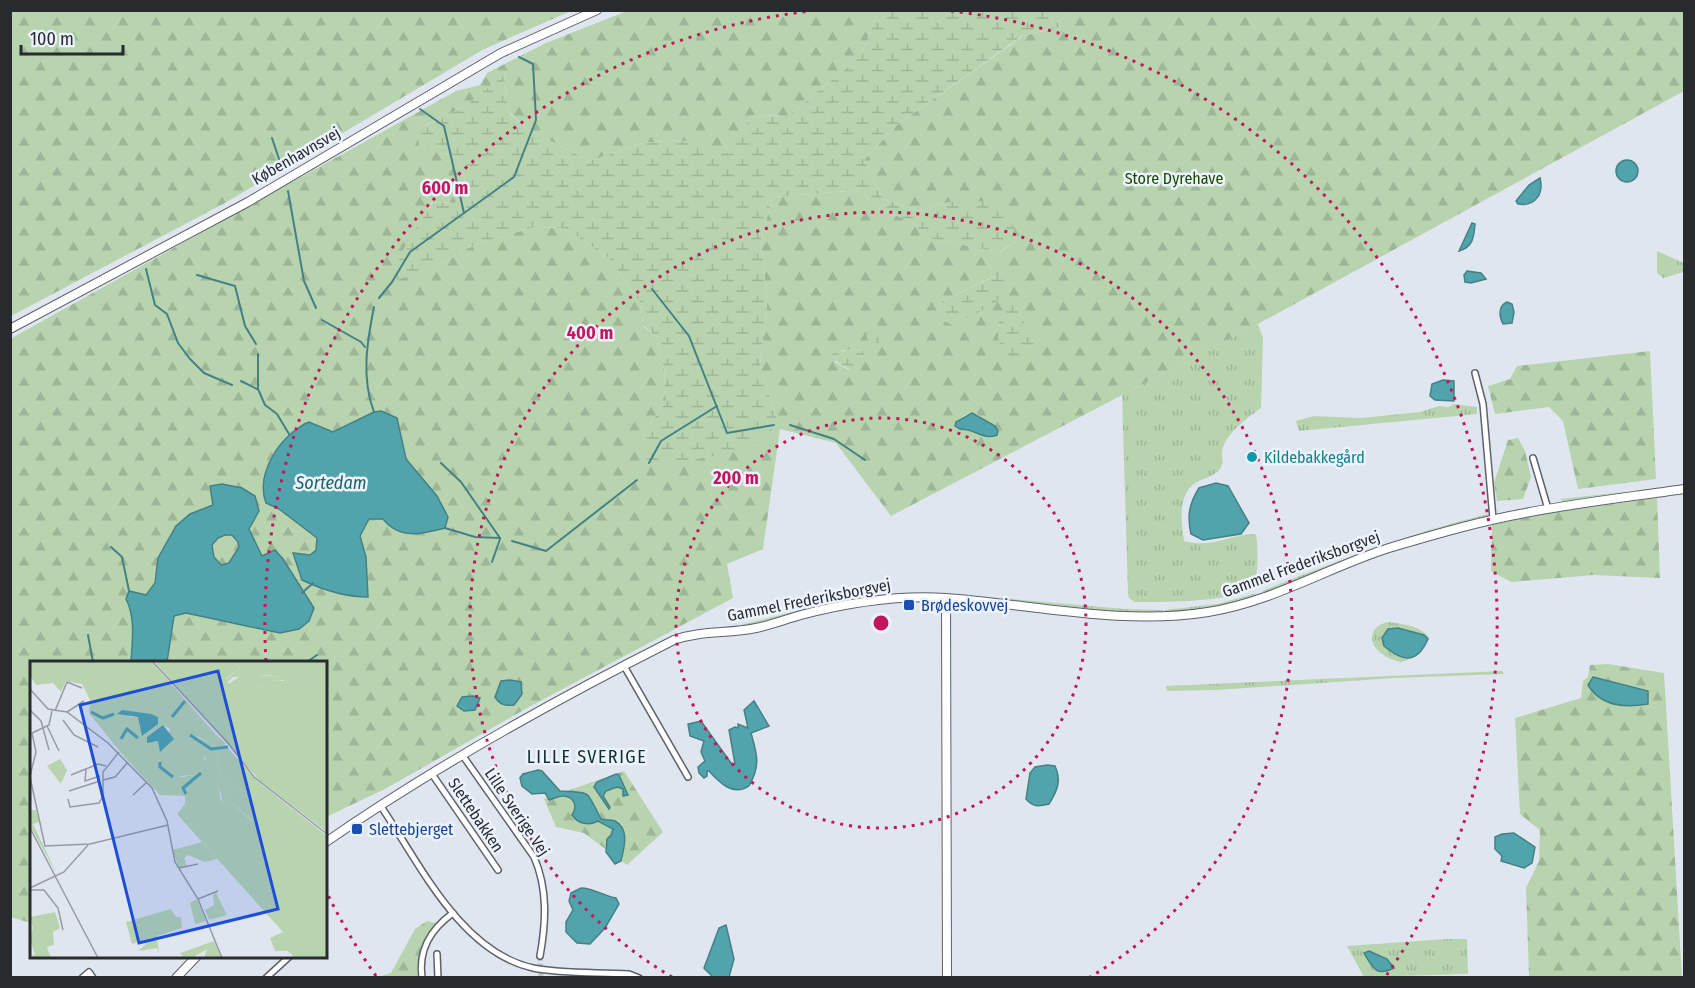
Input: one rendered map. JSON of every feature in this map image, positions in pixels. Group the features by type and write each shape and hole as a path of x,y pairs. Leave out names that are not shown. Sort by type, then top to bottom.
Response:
{"street":[{"name":"Københavnsvej","path":"10,329 248,202 501,53 597,10"},
{"path":"1475,373 1483,404 1493,519"},
{"path":"1533,458 1548,508"},
{"name":"Gammel Frederiksborgvej","path":"327,841 380,805 463,756 624,666 674,640 690,635 757,628 801,615 870,601 918,597 1116,616 1169,616 1209,612 1259,599 1385,549 1493,519 1548,508 1684,489"},
{"path":"946,598 947,978"},
{"path":"624,666 688,777"},
{"name":"Lille Sverige Vej","path":"463,756 534,857 542,875 544,931 540,956"},
{"name":"Slettebakken","path":"432,774 498,870"},
{"path":"380,805 453,913 482,944 500,956 520,964 548,970 628,974 639,978"},
{"path":"422,978 421,961 427,939 441,922 453,913"},
{"path":"437,954 438,978"},
{"path":"176,978 196,958"},
{"path":"266,978 289,958"},
{"path":"82,978 89,972 93,978"}],"green space":[{"path":"11,10 571,11 484,49 225,203 11,316"},
{"name":"Store Dyrehave","path":"627,11 879,11 860,57 788,116 752,115 730,155 681,140 642,143 590,161 529,130 509,112 504,75 464,107 418,129 438,153 458,156 465,180 455,203 432,202 422,221 431,270 474,245 534,227 565,228 610,259 641,304 643,326 657,337 664,369 666,401 642,436 778,421 760,366 767,303 761,238 773,197 860,190 880,210 912,221 927,238 1000,252 1017,240 949,202 920,211 883,199 864,160 898,124 1023,36 1064,26 1070,11 1684,11 1684,91 1258,324 891,516 836,443 780,429 763,549 727,564 733,598 529,707 385,789 327,817 327,661 167,661 174,616 186,613 285,563 276,551 262,556 249,529 259,511 213,505 190,514 158,558 155,583 146,595 130,592 133,634 131,661 30,661 30,923 10,917 10,339 456,91 480,85 487,73 546,43","holes":["1001,273 936,313 942,301","852,349 863,351 849,370 835,362 841,351","374,412 397,418 406,459 437,496 383,519 369,519 360,536 366,557 367,597 357,597 294,553 310,556 316,550 317,538 279,508 270,460 297,427 309,422 333,432","977,414 998,431 992,437 956,426 956,422 965,415"]},
{"path":"879,11 1070,11 1064,26 1022,36 898,124 864,160 883,199 920,211 949,202 994,201 1009,213 1017,240 999,252 927,238 912,221 880,210 860,190 773,197 761,238 767,303 760,366 778,421 753,448 648,466 642,436 666,401 664,369 657,337 643,325 641,304 610,259 565,228 534,227 474,245 431,270 396,280 399,256 433,202 455,203 465,180 458,156 438,153 419,146 418,129 464,107 504,75 509,113 529,130 590,161 642,143 681,140 730,154 752,115 788,116 860,57"},
{"path":"1657,251 1684,263 1684,272 1663,278 1657,273"},
{"path":"1002,273 1004,285 996,304 952,325 936,313 942,301"},
{"path":"1012,300 1027,328 1038,338 1027,355 1009,355 998,341 999,313"},
{"path":"1258,324 1263,338 1261,408 1233,431 1224,446 1223,462 1219,470 1192,486 1187,492 1182,507 1184,541 1203,543 1256,534 1258,553 1253,585 1246,591 1217,598 1135,602 1129,598 1128,594 1122,395"},
{"path":"883,326 888,331 879,343 869,343 866,334"},
{"path":"852,349 863,351 866,361 858,371 842,366 831,354"},
{"path":"1650,351 1656,479 1578,489 1563,421 1549,407 1495,414 1488,386 1510,379 1517,366"},
{"path":"1454,404 1477,407 1477,414 1299,431 1296,421 1314,416 1361,418 1420,412"},
{"path":"1518,438 1525,451 1531,477 1523,499 1497,501 1494,483 1508,440"},
{"path":"1667,487 1562,502 1561,499"},
{"path":"1657,498 1660,578 1593,575 1511,582 1491,571 1492,525 1549,513"},
{"path":"1488,514 1488,516 1373,549 1265,593 1262,591 1374,548"},
{"path":"224,535 232,535 239,547 229,563 221,565 214,557 212,545"},
{"path":"879,592 741,627 741,625 855,596"},
{"path":"1257,593 1241,601 1214,607 1166,613 1165,610 1217,604"},
{"path":"977,596 1125,609 1163,610 1163,612 1118,612"},
{"path":"1388,622 1410,626 1429,637 1416,657 1400,662 1388,658 1377,650 1372,635 1377,627"},
{"path":"1608,664 1664,673 1682,977 1529,977 1526,888 1539,861 1540,830 1520,814 1515,718 1581,698 1583,681 1588,677 1590,665"},
{"path":"1502,671 1504,674 1395,678 1216,690 1167,691 1166,686"},
{"path":"624,771 663,832 627,865 584,833 556,827 544,799"},
{"path":"427,921 436,923 420,955 418,977 375,978 391,973 415,929"},
{"path":"1467,939 1468,974 1364,977 1347,946"}],"water":[{"path":"1627,160 1635,163 1638,171 1635,179 1627,182 1619,179 1616,171 1619,163"},
{"path":"1540,178 1541,189 1537,198 1529,203 1518,204 1516,201 1529,185"},
{"path":"1472,223 1475,224 1472,241 1459,251"},
{"path":"1467,271 1481,273 1486,279 1471,283 1465,282 1464,275"},
{"path":"1507,302 1512,304 1514,312 1512,323 1503,324 1500,312 1502,306"},
{"path":"1443,380 1454,381 1454,401 1435,400 1430,396 1432,384"},
{"name":"Sortedam","path":"381,411 397,418 406,459 437,496 448,517 445,528 412,534 397,530 383,519 369,519 360,536 366,557 368,597 359,597 326,590 302,580 293,553 310,555 316,550 317,538 279,509 266,503 264,479 267,467 280,445 309,422 333,432 374,412"},
{"path":"972,413 995,426 998,431 997,435 983,435 955,426 956,422"},
{"path":"1216,483 1228,486 1249,523 1241,534 1203,540 1191,534 1190,510 1199,488"},
{"name":"Sortedam","path":"222,484 242,488 255,496 259,511 249,529 262,556 275,550 283,559 314,608 309,621 299,629 280,633 186,613 174,616 167,661 131,661 132,622 126,599 129,591 146,595 155,583 158,558 176,526 190,514 213,505 210,486","holes":["225,535 232,535 239,547 229,563 221,565 214,557 212,545 218,538"]},
{"path":"1398,628 1424,635 1428,639 1419,653 1409,658 1403,657 1384,646 1382,638 1388,629"},
{"path":"1593,677 1648,691 1648,704 1622,706 1607,702 1593,692 1588,685"},
{"path":"501,681 521,682 522,694 514,705 505,705 495,697"},
{"path":"462,697 480,698 475,710 464,711 457,706"},
{"path":"754,701 769,726 751,733 757,760 749,786 743,789 732,789 709,771 704,778 699,773 698,767 705,761 701,752 704,741 690,736 688,724 701,721 731,763 735,764 729,730 738,728 738,724 748,728 744,710"},
{"path":"1055,766 1057,771 1056,790 1049,804 1033,805 1026,799 1030,773 1035,767"},
{"path":"542,771 560,791 583,793 590,797 601,819 613,820 620,824 625,839 621,861 615,864 606,852 607,839 613,829 598,821 587,824 577,820 572,815 575,808 570,798 560,796 549,800 545,793 532,794 522,786 520,778 523,774"},
{"path":"616,774 619,775 628,795 623,796 623,789 617,787 606,791 603,796 609,809 594,787 597,782"},
{"path":"1514,833 1535,847 1532,863 1524,868 1501,861 1502,856 1495,849 1495,837"},
{"path":"581,888 616,898 619,904 605,928 590,944 577,943 566,932 566,922 573,910 569,901 571,893"},
{"path":"726,925 734,959 729,977 713,977 704,968 719,928"},
{"path":"1369,951 1387,959 1394,968 1383,972 1376,970 1364,953"}],"waterway":[{"path":"379,298 392,282 410,252 514,177 536,120 533,64 519,57"},
{"path":"420,109 444,126 464,213"},
{"path":"272,138 282,168"},
{"path":"288,191 304,281 316,308"},
{"path":"146,269 155,305 167,314 178,343 204,373 232,385"},
{"path":"197,275 235,286 245,326 256,344"},
{"path":"652,289 689,336 727,433 774,425"},
{"path":"374,307 366,360 366,373 374,412"},
{"path":"322,320 361,342 365,347"},
{"path":"258,354 258,389 265,405 277,414 289,434"},
{"path":"241,381 257,389"},
{"path":"649,463 661,441 717,406"},
{"path":"790,425 834,439 865,460"},
{"path":"441,463 461,482 500,538"},
{"path":"512,541 546,551 637,480"},
{"path":"445,528 475,537 500,538"},
{"path":"492,562 500,539"},
{"path":"111,547 122,557 129,591"},
{"path":"302,593 313,583"},
{"path":"88,635 93,661"},
{"path":"308,661 317,655"}],"tunnel":[{"path":"540,956 541,978"}],"place":[{"name":"Kildebakkegård","path":"1252,457"},
{"name":"Brødeskovvej","path":"909,605"},
{"name":"Slettebjerget","path":"357,829"}],"district":[{"name":"LILLE SVERIGE","path":"587,757"}]}
